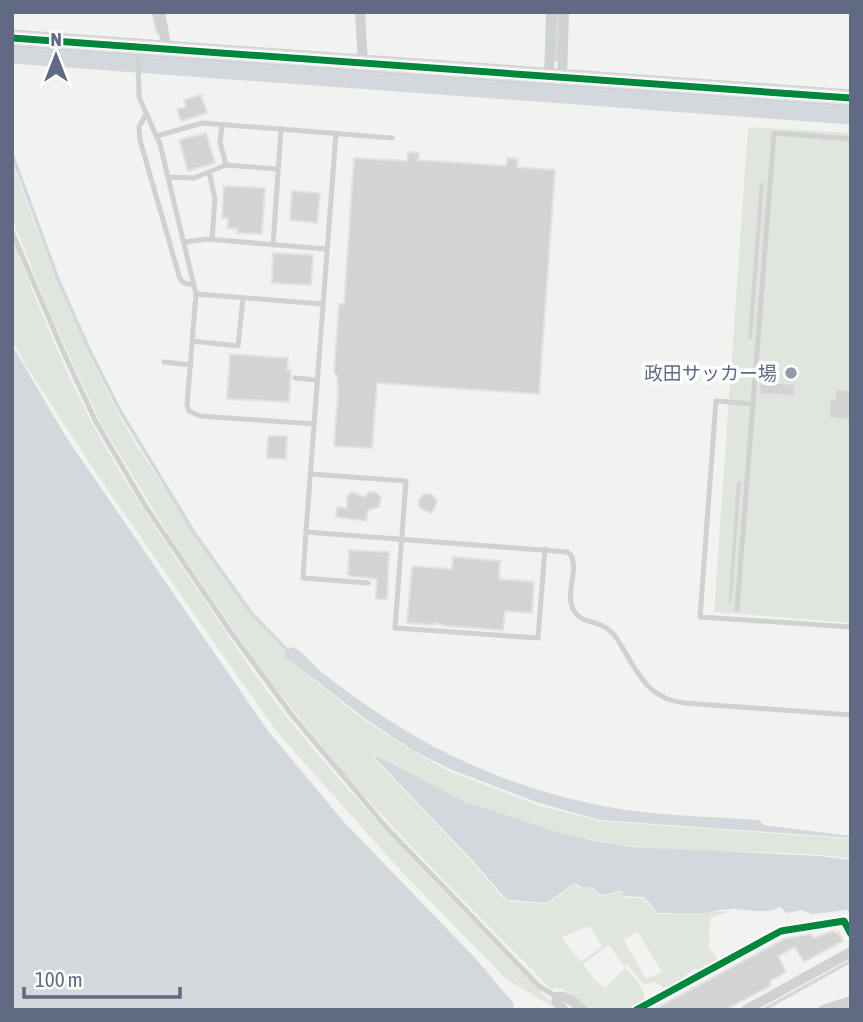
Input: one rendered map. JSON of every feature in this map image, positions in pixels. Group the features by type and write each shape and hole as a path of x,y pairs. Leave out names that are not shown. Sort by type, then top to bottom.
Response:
{"street":[{"path":"160,12 167,50"},
{"path":"360,12 363,64"},
{"path":"551,12 556,79"},
{"path":"556,79 564,12"},
{"path":"12,38 138,53 167,50 851,98"},
{"path":"636,1010 781,931 844,922 851,934"},
{"path":"746,1010 851,952"},
{"path":"564,1010 556,1002 557,998 566,997 583,1010"},
{"path":"823,1010 851,1002"}],"lane":[{"path":"138,53 139,97 156,136 168,177 196,294 187,405 189,411 194,414 314,424"},
{"path":"146,114 139,127 140,140 180,279 184,283 194,285"},
{"path":"156,136 202,123 392,138"},
{"path":"222,124 219,142 226,165"},
{"path":"272,245 281,129"},
{"path":"336,133 303,578 368,583"},
{"path":"737,609 774,134 851,139"},
{"path":"168,177 194,178 226,165 278,169"},
{"path":"209,172 215,200 212,239"},
{"path":"12,232 96,422 146,507 230,631 291,714 386,827 539,986 557,998"},
{"path":"184,242 212,239 326,249"},
{"path":"196,294 322,304"},
{"path":"192,341 238,346 243,298"},
{"path":"164,362 191,365"},
{"path":"295,378 317,380"},
{"path":"752,404 716,401 700,617 851,628"},
{"path":"310,474 406,481 396,628 538,638 545,549"},
{"path":"306,532 545,549 572,555 572,608 585,621 609,629 646,684 663,698 684,703 851,715"}],"shaded area":[{"name":"政田サッカー場","path":"748,127 851,133 851,623 714,612"},
{"path":"12,161 76,325 106,389 142,454 215,565 241,601 284,650 284,656 364,720 451,772 540,806 600,821 851,839 851,858 632,846 569,835 466,802 376,755 374,759 506,901 547,904 575,884 582,889 591,887 601,896 622,892 623,898 643,898 658,914 732,911 711,917 708,946 719,961 704,970 693,969 665,991 659,984 652,982 644,985 626,963 624,964 641,987 644,997 642,1003 636,1007 616,1011 588,1010 566,991 551,989 349,780 261,670 172,540 101,424 50,314 12,218","holes":["590,926 602,947 580,962 562,937","638,932 662,972 646,979 624,940","609,945 625,968 605,988 583,964"]},
{"path":"12,238 40,310 94,427 147,515 255,675 351,793 557,1008 505,978 400,870 277,732 98,476 24,363 12,340"},
{"path":"12,345 66,437 268,731 343,821 477,960 514,1004 513,1010 12,1010"},
{"path":"293,647 336,684 409,733 470,764 521,784 573,799 627,810 759,820 763,825 851,838 600,820 539,803 452,770 412,750 367,720 284,656 285,650"},
{"path":"377,756 465,802 550,830 595,841 632,847 851,860 851,913 847,910 812,914 802,910 787,913 780,907 762,911 724,909 703,913 658,913 644,897 623,896 622,891 601,895 592,887 583,888 575,883 547,903 507,900 375,758"}],"building":[{"path":"201,95 207,113 181,121 177,109 186,107 184,100"},
{"path":"206,133 215,163 188,171 179,140"},
{"path":"408,152 419,153 418,160 506,166 507,158 518,159 517,167 555,170 539,394 377,383 372,448 334,446 338,394 337,376 334,372 339,304 344,304 354,158 407,161"},
{"path":"759,182 765,182 753,340 747,339"},
{"path":"224,186 265,188 262,234 237,233 238,229 227,228 228,218 222,218"},
{"path":"292,191 320,193 317,223 290,220"},
{"path":"273,253 313,255 311,285 272,283"},
{"path":"230,354 288,358 287,370 291,370 289,402 227,399"},
{"path":"760,382 795,384 794,396 759,394"},
{"path":"836,389 851,391 851,420 829,418 830,399 835,399"},
{"path":"268,436 287,436 286,459 267,458"},
{"path":"736,480 742,481 732,604 728,604"},
{"path":"352,492 364,497 369,492 375,492 381,497 379,507 368,510 366,521 336,517 337,507 347,508 347,496"},
{"path":"424,494 431,494 436,499 432,513 419,506 419,499"},
{"path":"349,550 389,552 387,599 376,599 377,579 348,576"},
{"path":"453,557 500,561 499,579 534,582 532,613 505,611 503,630 407,623 412,566 452,569"},
{"path":"838,932 843,941 804,962 795,947 778,956 786,972 770,981 770,986 725,1010 653,1010 784,939 811,934 813,938"}],"waterway":[{"path":"153,12 158,32"},
{"path":"556,60 557,12"},
{"path":"12,54 851,115"},
{"path":"164,60 165,64"},
{"path":"556,88 556,93"},
{"path":"12,154 58,279 119,409 195,534 252,614 288,651"},
{"path":"763,1010 851,961"}],"cycle path":[{"path":"12,38 851,98"},
{"path":"636,1010 781,931 844,921 851,934"}],"place":[{"name":"政田サッカー場","path":"791,373"}]}
